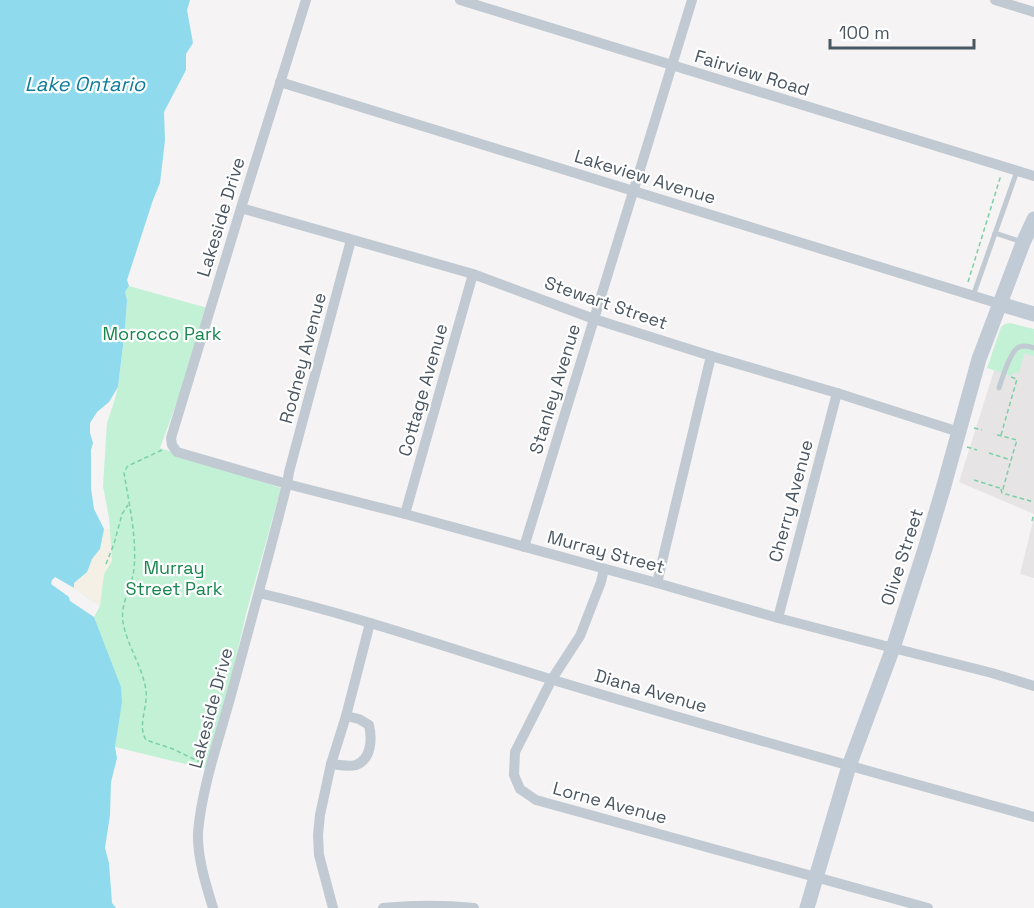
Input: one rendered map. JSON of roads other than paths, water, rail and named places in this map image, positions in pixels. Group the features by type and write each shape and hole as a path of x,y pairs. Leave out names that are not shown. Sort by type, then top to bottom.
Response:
{"street":[{"name":"Lakeside Drive","path":"172,445 171,438 306,0"},
{"name":"Fairview Road","path":"460,0 1034,176"},
{"name":"Stanley Avenue","path":"524,547 692,0"},
{"path":"995,0 1034,12"},
{"name":"Lakeview Avenue","path":"280,82 1000,304"},
{"name":"Stewart Street","path":"241,208 473,274 594,319 837,393 964,435"},
{"name":"Olive Street","path":"807,908 849,766 893,648 964,435 978,359 1034,219"},
{"name":"Rodney Avenue","path":"287,484 351,240"},
{"name":"Cottage Avenue","path":"405,514 473,274"},
{"path":"1000,304 1034,314"},
{"path":"657,583 711,356"},
{"name":"Cherry Avenue","path":"778,618 837,393"},
{"name":"Murray Street","path":"172,445 177,452 287,484 405,514 778,618 1034,686"},
{"name":"Lakeside Drive","path":"213,908 202,872 198,834 202,807 287,484"},
{"name":"Lorne Avenue","path":"604,569 580,636 552,679 515,752 514,775 520,789 536,800 928,908"},
{"name":"Diana Avenue","path":"259,593 370,623 849,766 1034,817"},
{"path":"333,908 319,855 320,815 331,764 370,623"},
{"path":"331,764 357,765 367,757 372,736 369,725 359,719 346,716"},
{"path":"383,908 441,905 474,908"}],"lane":[{"path":"973,296 1017,171"},
{"path":"995,233 1023,243"},
{"path":"999,388 1013,352 1026,345 1034,348"}],"water":[{"name":"Lake Ontario","path":"0,0 190,0 187,10 193,43 186,54 186,70 164,112 165,140 160,183 127,280 129,286 125,292 127,300 125,329 118,387 109,402 97,412 90,423 93,443 91,488 94,509 104,529 100,549 92,559 87,572 74,583 74,588 55,577 51,584 69,597 70,601 94,617 121,687 122,702 115,747 117,758 111,782 110,815 105,848 109,863 112,903 116,908 0,908"}],"park label":[{"name":"Morocco Park","path":"162,334"},
{"name":"Murray Street Park","path":"174,578"}]}
